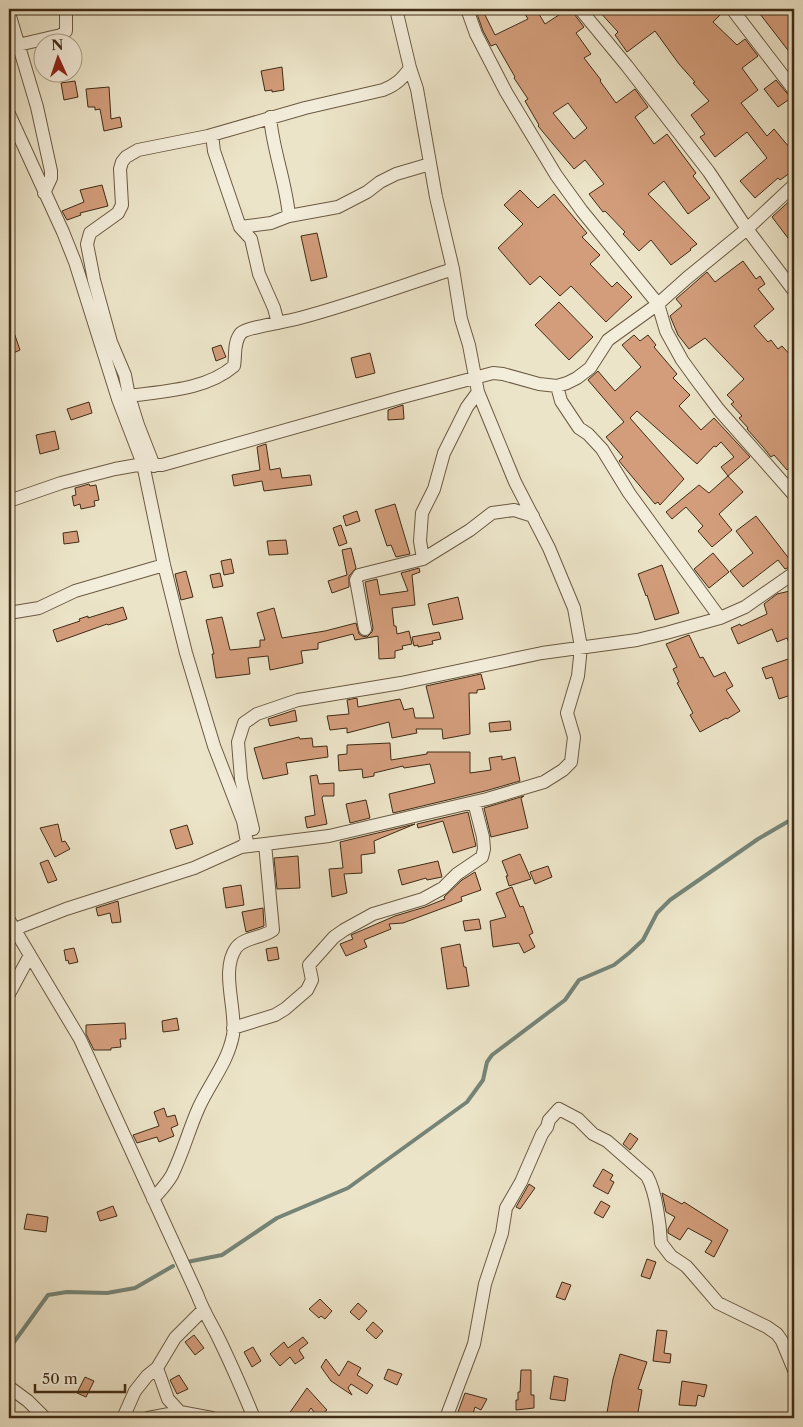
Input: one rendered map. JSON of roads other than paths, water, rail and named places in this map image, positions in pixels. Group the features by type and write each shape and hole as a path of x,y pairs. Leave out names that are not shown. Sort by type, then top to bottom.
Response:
{"street":[{"path":"18,45 61,35 66,31 66,9"},
{"path":"244,844 265,844 329,836 474,802 544,782 563,770 571,762 574,737 567,713 578,676 581,647 574,608 549,548 515,482 478,392 469,345 461,319 453,269 430,164 417,89 396,9"},
{"path":"467,9 476,34 506,92 556,175 582,211 658,304 666,330 682,360 695,378 719,410 794,495"},
{"path":"580,9 709,172 747,229 794,292"},
{"path":"732,9 794,90"},
{"path":"9,13 37,107 51,171 51,178 44,193"},
{"path":"244,844 243,821 214,746 186,653 164,564 148,465 125,375 111,342 102,312 87,244 90,233 118,213 122,205 120,169 122,162 126,157 138,150 212,135 270,118 383,90 401,81 410,68"},
{"path":"9,114 75,262 118,399 148,465"},
{"path":"270,118 272,136 290,216"},
{"path":"212,135 214,151 240,227 251,239 259,274 274,308 278,324"},
{"path":"240,227 271,223 290,216 338,207 396,174 430,164"},
{"path":"9,501 93,474 148,465 162,465 493,373 540,384 556,386 567,383 590,368 608,340 658,304 747,229 794,186"},
{"path":"129,396 171,391 211,381 226,373 234,366 235,348 241,333 249,329 278,324 359,302 453,269"},
{"path":"556,386 562,401 579,428 588,434 602,449 661,538 720,618"},
{"path":"423,559 420,541 422,513 434,488 448,445 467,406 478,392"},
{"path":"365,629 356,580 359,575 423,559 470,530 492,513 514,510 533,516"},
{"path":"9,613 39,608 75,591 164,564"},
{"path":"254,1418 215,1330 202,1310 80,1039 12,925 194,868 244,844 253,836 253,826 241,779 238,742 244,723 257,714 298,700 401,683 511,658 637,640 720,618 758,599 794,573"},
{"path":"233,1028 275,1015 286,1009 307,990 312,980 309,965 334,937 373,914 429,895 442,888 457,874 482,857 484,849 483,837 474,802"},
{"path":"153,1199 171,1176 199,1106 222,1067 229,1048 233,1028 229,988 233,955 236,948 243,942 273,930 265,844"},
{"path":"9,994 30,955"},
{"path":"446,1418 474,1344 485,1284 502,1233 506,1208 521,1182 549,1120 559,1109 578,1119 593,1134 607,1141 647,1176 653,1193 661,1243 665,1250 686,1266 718,1303 777,1334 782,1341 794,1370"},
{"path":"123,1418 134,1391 157,1368 175,1338 202,1310"},
{"path":"157,1368 176,1415"},
{"path":"9,1388 28,1401 45,1418"},
{"path":"148,1418 176,1415 212,1418"}],"waterway":[{"path":"187,1262 222,1255 277,1218 348,1188 467,1102 483,1080 487,1062 492,1055 565,1000 579,980 614,965 629,953 643,940 657,913 670,900 758,839 794,818"},
{"path":"9,1349 48,1295 67,1292 107,1293 135,1288 173,1266"}]}
